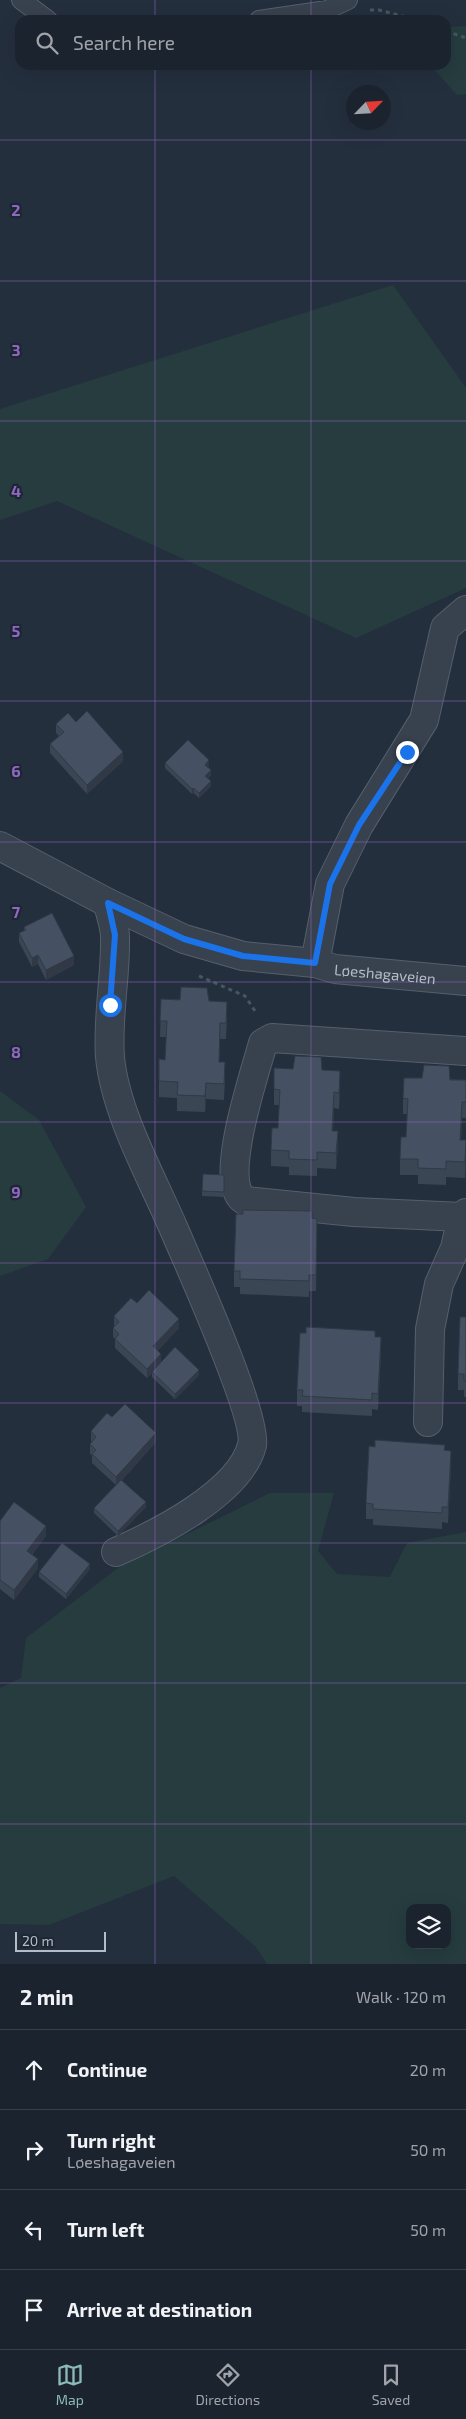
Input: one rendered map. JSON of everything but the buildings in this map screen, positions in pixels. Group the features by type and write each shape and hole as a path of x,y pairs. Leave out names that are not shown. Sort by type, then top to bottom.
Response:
{"street":[{"path":"315,963 330,884 359,825 424,720 445,628 466,610"},
{"name":"Løeshagaveien","path":"0,846 108,903 184,939 243,956 315,963 335,969 466,981"},
{"path":"108,903 115,935 110,1005 110,1057 121,1106 192,1272 245,1404 252,1429 252,1444 247,1458 236,1474 222,1488 145,1539 116,1552"},
{"path":"428,1422 430,1328 439,1284 455,1248 464,1215 354,1212 242,1200 234,1184 238,1134 263,1044 272,1038 466,1051"}],"lane":[{"path":"21,0 41,15"},
{"path":"293,15 327,10 348,0"}],"path":[{"path":"327,10 380,10 399,15"},
{"path":"451,33 466,38"},
{"path":"184,939 191,973 245,996 272,1038"}],"green space":[{"path":"466,26 466,94 457,95 434,70 451,70 451,27"},
{"path":"393,285 466,388 466,588 356,638 57,501 0,520 0,409"},
{"path":"0,1091 39,1120 86,1207 48,1259 0,1276"},
{"path":"270,1493 334,1493 318,1551 337,1574 390,1577 407,1543 466,1532 466,1964 267,1964 256,1947 174,1876 49,1925 0,1924 0,1688 21,1678 26,1638 118,1568"}],"route":[{"path":"110,1005 115,935 108,903 184,939 243,956 315,963 330,884 359,825 407,752"}]}
